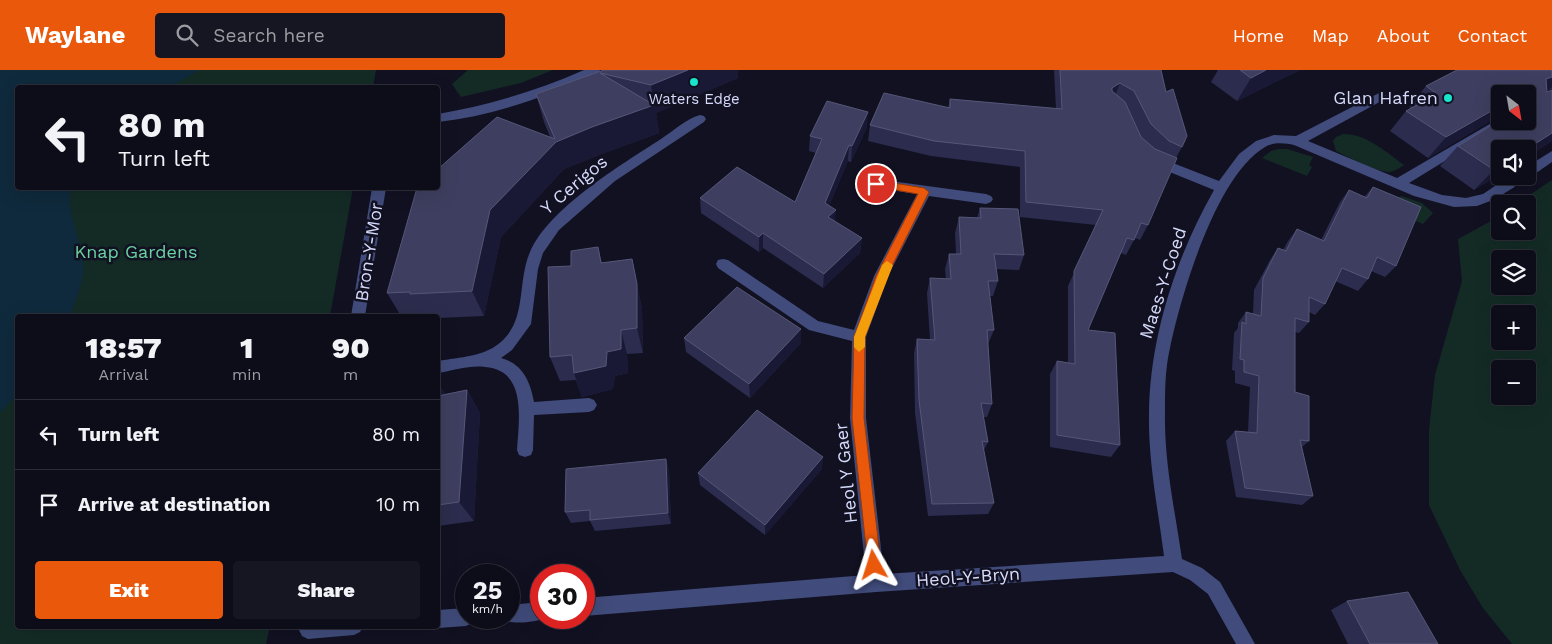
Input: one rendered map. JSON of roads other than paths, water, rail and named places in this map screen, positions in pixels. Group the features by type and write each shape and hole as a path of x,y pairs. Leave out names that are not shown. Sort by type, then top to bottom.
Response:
{"street":[{"path":"440,118 534,94 594,70"},
{"path":"1297,141 1381,96"},
{"name":"Y Cerigos","path":"484,360 506,346 524,324 531,269 537,252 554,226 610,178 700,119"},
{"path":"1398,184 1491,129"},
{"name":"Maes-Y-Coed","path":"1174,564 1163,491 1157,414 1162,350 1175,299 1193,248 1221,187 1247,154 1259,145 1271,140 1285,138 1297,141"},
{"path":"1297,141 1420,194 1448,201 1470,202 1487,198 1506,185"},
{"path":"1146,154 1153,160 1221,187"},
{"path":"1536,167 1552,156"},
{"path":"876,184 986,200"},
{"name":"Bron-Y-Mor","path":"358,314 379,190"},
{"name":"Heol Y Gaer","path":"876,584 858,418 859,337 882,276 924,192"},
{"path":"723,264 814,326 859,337"},
{"name":"Y Cerigos","path":"440,366 484,360 508,367 524,384 527,409 524,450"},
{"path":"527,409 588,405"},
{"path":"1174,564 1196,574 1214,588 1246,644"},
{"name":"Heol-Y-Bryn","path":"595,607 876,584 1174,564"},
{"path":"440,620 455,618"},
{"path":"307,633 334,629"}],"water":[{"path":"0,70 200,70 173,85 15,85 15,190 71,190 71,210 83,260 83,271 80,288 71,314 15,314 15,397 0,413"}],"place":[{"name":"Waters Edge","path":"694,82"},
{"name":"Glan Hafren","path":"1448,98"}],"park label":[{"name":"Knap Gardens","path":"136,252"}]}
